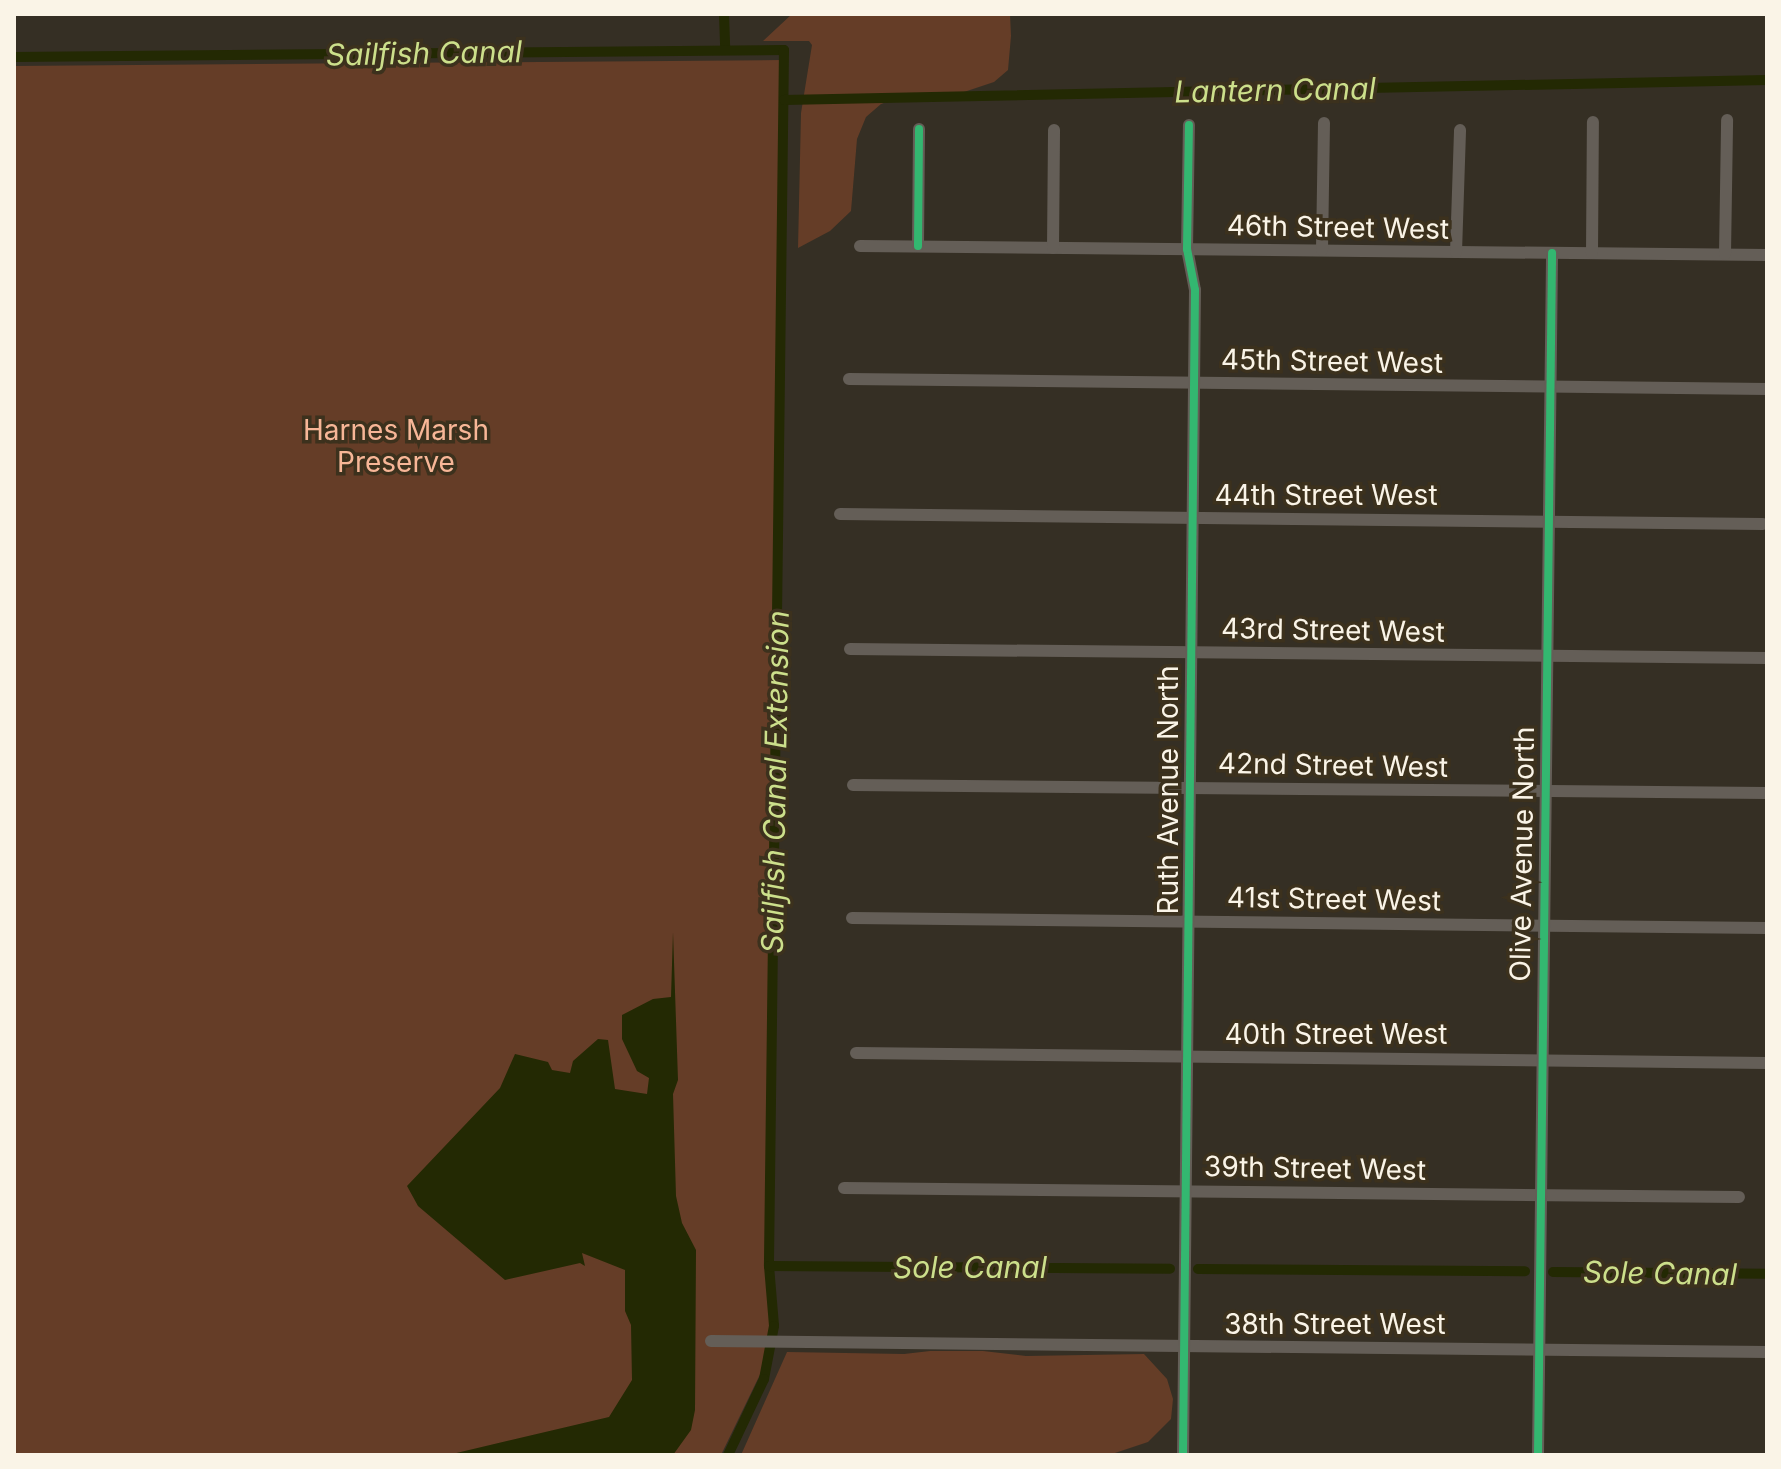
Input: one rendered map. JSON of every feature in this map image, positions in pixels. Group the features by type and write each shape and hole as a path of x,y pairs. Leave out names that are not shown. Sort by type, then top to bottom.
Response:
{"street":[{"path":"1725,254 1727,120"},
{"path":"1592,253 1593,122"},
{"path":"1322,250 1324,123"},
{"name":"Ruth Avenue North","path":"1183,1455 1195,290 1187,249 1189,125"},
{"path":"918,246 919,129"},
{"path":"1053,248 1054,130"},
{"path":"1456,252 1460,130"},
{"name":"46th Street West","path":"860,246 1767,255"},
{"name":"Olive Avenue North","path":"1538,1455 1552,253"},
{"name":"45th Street West","path":"849,379 1767,389"},
{"name":"44th Street West","path":"840,514 1763,524"},
{"name":"43rd Street West","path":"850,649 1767,658"},
{"name":"42nd Street West","path":"853,785 1766,793"},
{"name":"41st Street West","path":"852,918 1767,928"},
{"name":"40th Street West","path":"856,1053 1767,1063"},
{"name":"39th Street West","path":"844,1188 1739,1197"},
{"name":"38th Street West","path":"711,1341 1767,1352"}],"green space":[{"path":"792,14 1010,14 1011,36 1008,70 994,82 958,94 895,99 881,104 866,117 857,139 851,211 830,231 798,248 801,113 812,45 809,41 763,41"},
{"name":"Harnes Marsh Preserve","path":"781,60 769,1356 721,1455 14,1455 14,66"},
{"path":"983,1351 1026,1356 1144,1354 1167,1379 1173,1399 1171,1419 1148,1442 1109,1455 741,1455 787,1352 904,1354"}],"shaded area":[{"path":"673,932 678,1080 673,1094 676,1196 682,1223 696,1250 695,1410 691,1430 673,1455 448,1455 609,1417 632,1380 631,1325 625,1311 625,1270 582,1253 585,1266 580,1263 505,1280 418,1206 407,1186 500,1088 515,1054 548,1062 552,1070 570,1073 573,1061 598,1039 608,1040 615,1089 647,1094 649,1078 637,1071 622,1039 622,1015 653,999 671,997"}],"waterway":[{"path":"724,14 725,50"},
{"name":"Sailfish Canal Extension","path":"14,57 784,50 769,1266 774,1326 764,1379 728,1455"},
{"name":"Lantern Canal","path":"784,100 1767,80"},
{"name":"Sole Canal","path":"769,1266 1170,1269"},
{"name":"Sole Canal","path":"1198,1269 1525,1271"},
{"name":"Sole Canal","path":"1553,1272 1767,1274"}],"cycle path":[{"path":"1183,1455 1195,290 1187,249 1189,125"},
{"path":"918,246 919,129"},
{"path":"1538,1455 1552,253"}],"water label":[{"name":"Sailfish Canal","path":"424,53"}]}
